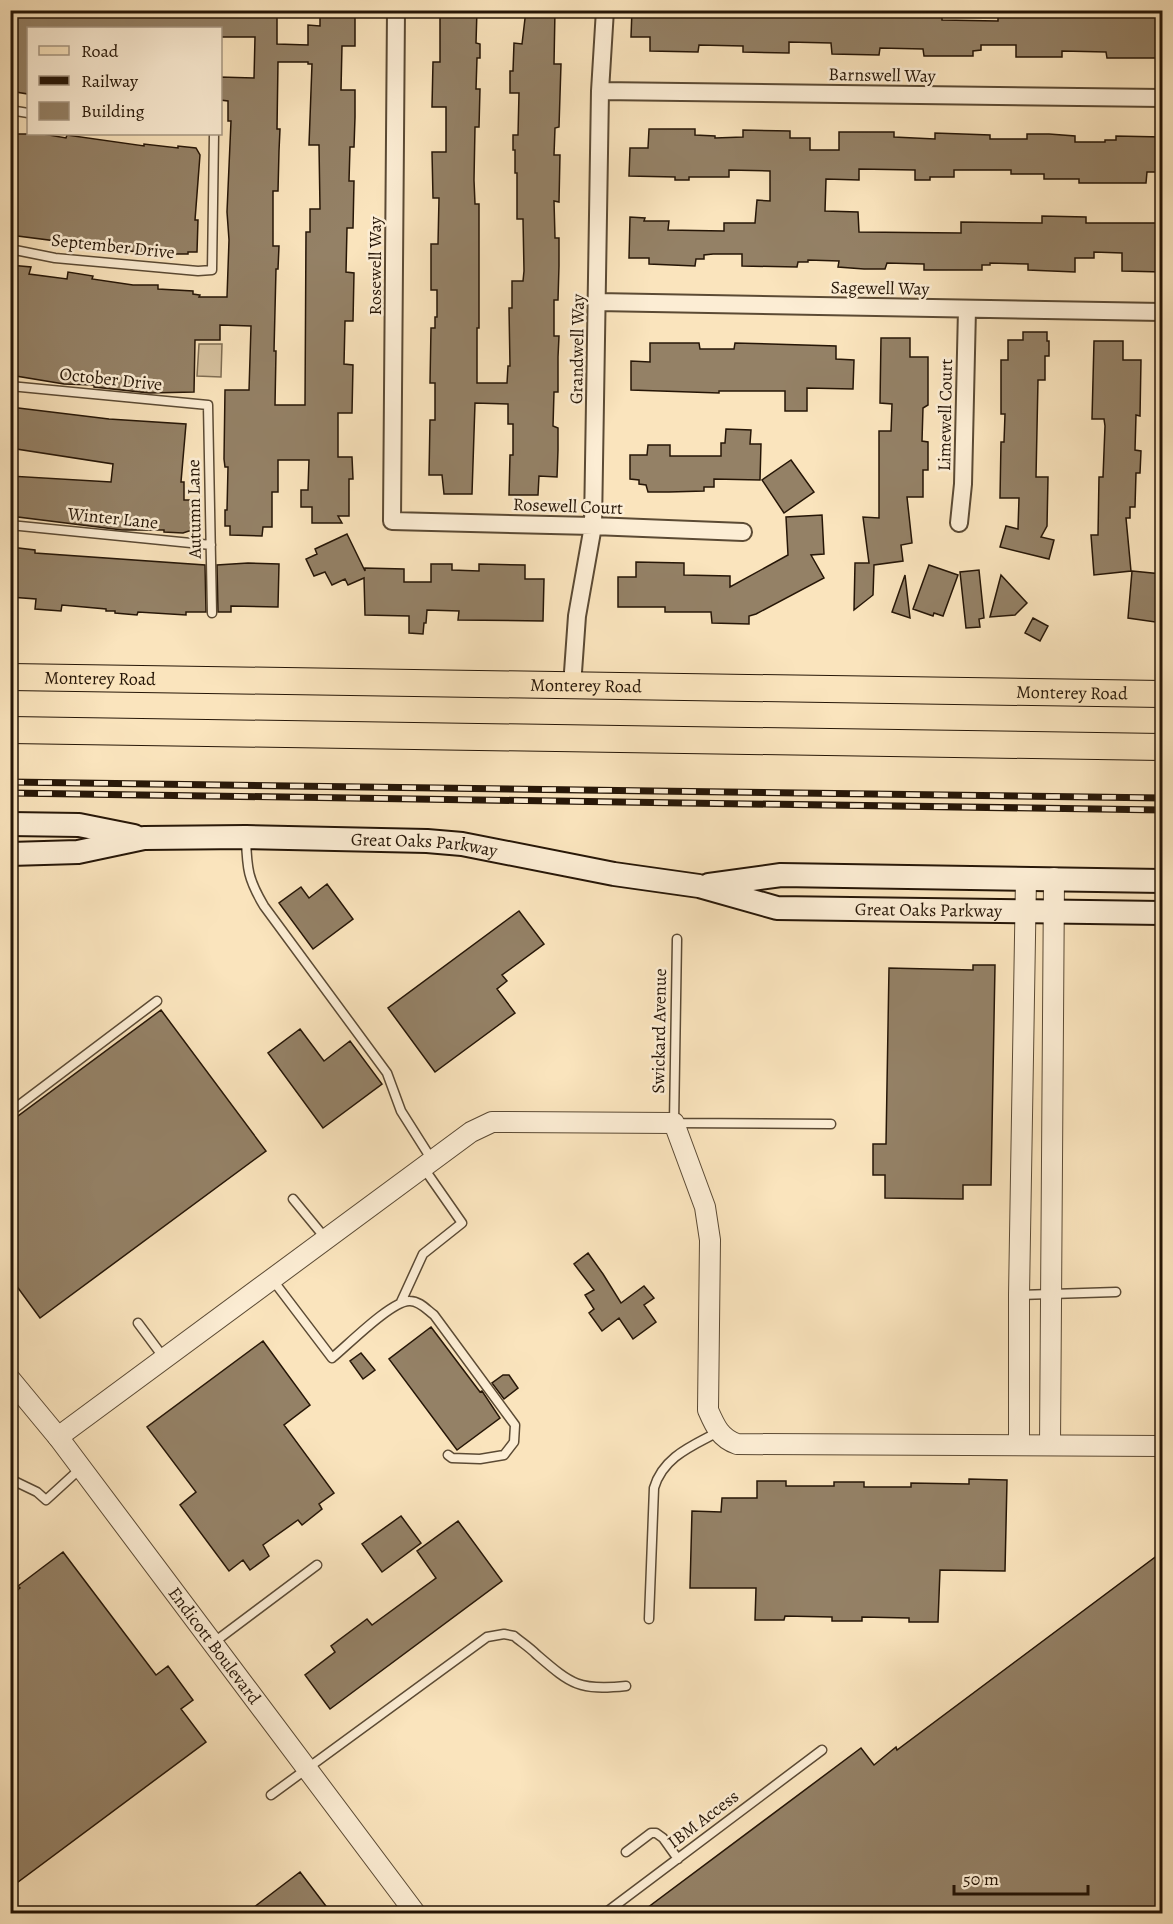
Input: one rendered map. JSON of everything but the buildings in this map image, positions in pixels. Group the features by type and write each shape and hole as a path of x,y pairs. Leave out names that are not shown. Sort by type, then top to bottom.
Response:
{"main road":[{"name":"Monterey Road","path":"10,677 1162,694"},
{"path":"10,730 1162,747"},
{"name":"Great Oaks Parkway","path":"10,824 79,825 144,838"},
{"name":"Great Oaks Parkway","path":"10,854 78,852 144,838 385,839 462,844 615,874 699,886 777,908 1162,913"},
{"name":"Great Oaks Parkway","path":"699,886 781,875 1162,881"}],"street":[{"name":"Rosewell Way","path":"392,521 396,10"},
{"name":"Grandwell Way","path":"572,686 577,616 593,526 600,91 604,10"},
{"name":"Barnswell Way","path":"600,91 1162,99"},
{"name":"Sagewell Way","path":"597,302 1162,312"},
{"name":"Limewell Court","path":"959,523 963,484 966,309"},
{"name":"Rosewell Court","path":"392,521 743,532"},
{"path":"1019,1445 1019,1295 1026,878"},
{"path":"1050,1446 1054,878"},
{"path":"58,1437 471,1131 492,1122 674,1123 705,1207 710,1240 708,1410 718,1432 728,1441 737,1444 1162,1446"},
{"name":"Endicott Boulevard","path":"10,1379 58,1437 416,1914"}],"lane":[{"path":"10,110 27,113"},
{"name":"September Drive","path":"10,249 55,258 198,271 212,270 214,135"},
{"name":"October Drive","path":"10,386 208,405"},
{"name":"Autumn Lane","path":"208,405 212,613"},
{"name":"Winter Lane","path":"10,525 211,545"},
{"path":"246,837 247,869 251,885 387,1073 401,1111 462,1223 423,1254 401,1302"},
{"name":"Swickard Avenue","path":"674,1123 677,939"},
{"path":"10,1112 157,1001"},
{"path":"674,1123 831,1124"},
{"path":"293,1198 326,1239"},
{"path":"272,1279 332,1358 401,1302 410,1300 418,1303 434,1315 515,1425 514,1442 504,1455 480,1459 452,1458 448,1455"},
{"path":"1019,1295 1116,1292"},
{"path":"138,1323 165,1358"},
{"path":"649,1619 654,1488 657,1476 678,1454 718,1432"},
{"path":"10,1479 37,1492 46,1500 81,1468"},
{"path":"212,1644 317,1565"},
{"path":"271,1795 480,1642 496,1634 514,1636 566,1680 578,1685 606,1688 626,1686"},
{"name":"IBM Access","path":"604,1914 822,1750"},
{"path":"626,1852 651,1833 656,1833 663,1838 678,1858"}],"shaded area":[{"path":"199,344 222,344 221,377 197,376"}],"railway":[{"path":"10,782 1162,798"},
{"path":"10,793 1162,810"}]}
